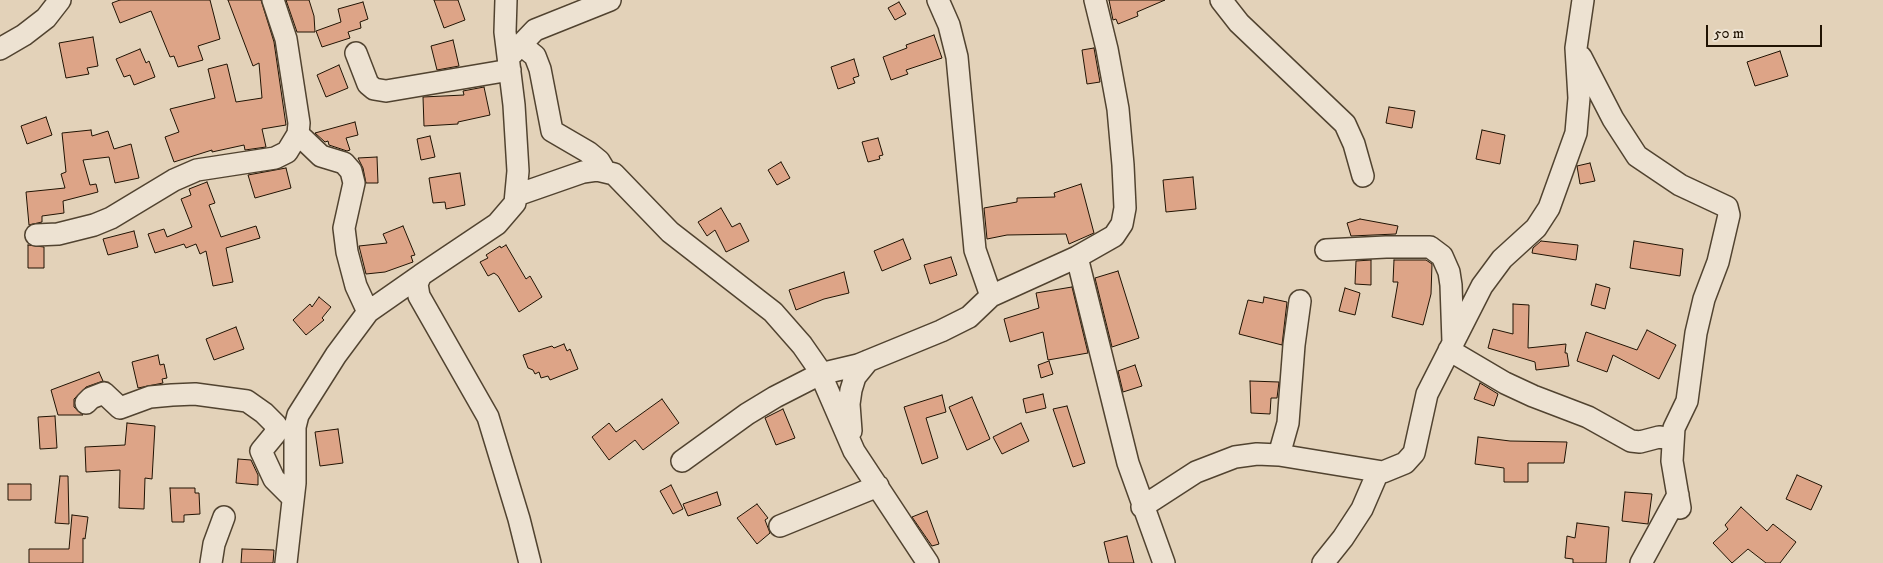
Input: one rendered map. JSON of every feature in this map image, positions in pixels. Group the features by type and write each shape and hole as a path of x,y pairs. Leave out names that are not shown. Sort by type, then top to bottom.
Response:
{"street":[{"path":"0,50 46,18 60,0"},
{"path":"36,234 58,234 94,225 111,218 174,180 197,170 275,158 287,152 298,134 297,105 286,39 274,0"},
{"path":"286,563 293,498 295,427 298,415 336,355 368,312 421,274 497,224 508,212 517,195 513,57 505,32 506,0"},
{"path":"513,57 535,30 610,0"},
{"path":"938,0 949,25 957,56 975,250 991,296"},
{"path":"682,461 754,410 820,374 868,361 941,331 969,317 991,296 1077,257 1114,236 1122,224 1125,208 1118,109 1107,49 1095,0"},
{"path":"1221,0 1239,23 1345,124 1354,144 1363,176"},
{"path":"1142,507 1196,472 1235,456 1256,454 1279,455 1378,472 1392,470 1405,463 1414,453 1427,394 1482,286 1502,259 1536,228 1549,208 1576,133 1579,98 1576,48 1583,0"},
{"path":"1576,48 1613,119 1637,156 1680,185 1727,208 1729,215 1718,262 1704,299 1696,333 1686,401 1674,428 1673,468 1679,502 1641,563"},
{"path":"356,52 368,84 374,89 386,91 513,57 535,56 540,69 552,131 588,152 599,161 605,171"},
{"path":"298,134 321,156 344,162 351,171 354,183 344,228 356,286 368,312"},
{"path":"517,195 582,172 605,171 614,174 670,232 773,312 802,345 820,374 854,451 928,563"},
{"path":"1326,250 1430,247 1442,256 1449,272 1451,285 1451,346"},
{"path":"1077,257 1128,464 1142,507 1164,563"},
{"path":"421,274 417,284 419,296 477,396 491,426 530,563"},
{"path":"1279,455 1288,423 1294,345 1300,301"},
{"path":"1451,346 1504,383 1588,417 1632,441 1640,442 1659,437 1673,439"},
{"path":"854,451 850,425 851,390 855,377 868,361"},
{"path":"86,403 91,398 104,393 120,408 150,397 172,395 195,394 246,401 264,413 276,425 275,434 261,451 274,479 293,498"},
{"path":"1323,563 1344,538 1362,509 1378,472"},
{"path":"780,526 878,486"},
{"path":"211,563 214,544 224,517"}],"building":[{"path":"120,0 210,0 220,39 198,46 203,60 178,67 174,56 170,57 151,11 120,23 112,3"},
{"path":"228,0 261,0 274,42 286,125 262,129 266,147 245,150 244,145 212,152 212,150 174,162 165,137 179,132 170,109 215,98 208,69 227,64 236,102 262,98 259,63 253,66"},
{"path":"286,0 309,0 314,16 315,32 297,32"},
{"path":"434,0 458,0 465,20 444,28"},
{"path":"1109,0 1165,0 1137,12 1138,16 1118,24 1116,19 1113,20"},
{"path":"363,2 368,19 360,22 361,28 348,32 350,38 322,47 316,31 341,22 338,9"},
{"path":"899,2 906,14 895,20 888,8"},
{"path":"934,35 942,58 906,70 908,74 891,80 883,57 907,48 906,45"},
{"path":"93,37 98,66 87,68 89,74 66,78 59,43"},
{"path":"453,40 459,66 437,70 431,46"},
{"path":"1094,48 1100,82 1087,84 1082,50"},
{"path":"140,49 146,63 149,61 155,77 134,85 130,75 124,77 116,59"},
{"path":"1780,51 1788,76 1755,86 1747,62"},
{"path":"854,59 859,76 853,78 855,83 838,89 831,67"},
{"path":"339,65 348,88 326,97 317,75"},
{"path":"484,87 490,115 458,122 458,124 424,126 423,97 464,95 463,91"},
{"path":"1389,107 1415,111 1412,128 1386,123"},
{"path":"46,117 52,135 27,144 21,126"},
{"path":"355,122 358,135 346,138 350,150 347,151 329,145 328,141 325,142 315,133"},
{"path":"91,130 92,136 108,131 114,149 131,144 139,178 115,183 109,157 83,160 90,185 96,184 98,192 63,201 64,213 42,216 42,222 29,225 26,192 65,188 61,174 66,172 62,133"},
{"path":"1482,130 1505,135 1500,164 1476,159"},
{"path":"430,136 435,157 421,160 417,139"},
{"path":"878,138 883,155 879,156 880,159 868,162 862,142"},
{"path":"377,157 378,183 366,183 363,168 358,158"},
{"path":"781,162 790,178 777,185 768,170"},
{"path":"1590,163 1595,181 1580,184 1577,166"},
{"path":"286,168 291,188 255,198 248,175"},
{"path":"460,173 465,205 446,209 445,202 433,203 429,178"},
{"path":"1193,177 1196,209 1166,212 1163,180"},
{"path":"207,182 215,203 209,205 221,237 256,226 260,238 226,248 233,282 213,286 206,251 200,254 196,244 186,248 184,244 155,253 148,234 164,229 167,237 192,227 181,199 191,195 189,189"},
{"path":"1081,184 1094,233 1069,244 1066,234 1007,235 987,239 984,208 1017,202 1017,198 1055,197 1054,193"},
{"path":"721,208 732,227 740,223 749,241 726,252 715,230 707,236 698,222"},
{"path":"1360,219 1398,226 1396,234 1351,236 1347,223"},
{"path":"403,226 415,255 411,256 413,262 385,272 366,274 359,246 387,243 383,234"},
{"path":"134,231 138,247 108,255 103,239"},
{"path":"903,239 911,259 882,271 874,251"},
{"path":"1541,241 1578,245 1576,260 1532,253 1533,248"},
{"path":"1634,241 1683,249 1680,276 1630,268"},
{"path":"28,245 44,247 44,268 28,268"},
{"path":"506,245 526,279 530,276 542,297 519,312 498,276 494,273 488,276 480,262 488,258 486,255 500,246 501,248"},
{"path":"951,257 957,275 930,284 924,265"},
{"path":"1371,260 1371,285 1355,284 1356,261"},
{"path":"1394,260 1426,260 1432,264 1431,294 1423,325 1392,317 1398,282 1393,282"},
{"path":"1118,271 1139,338 1112,347 1095,278"},
{"path":"844,272 849,293 824,299 796,310 789,290"},
{"path":"1596,284 1610,288 1605,309 1591,305"},
{"path":"1072,287 1088,353 1048,360 1043,332 1010,342 1004,319 1039,308 1036,293"},
{"path":"1345,288 1360,293 1355,315 1339,311"},
{"path":"319,297 331,307 322,318 324,320 306,335 293,320 310,304 312,307"},
{"path":"1264,297 1287,302 1282,345 1239,334 1248,300 1263,303"},
{"path":"1513,304 1529,305 1528,348 1566,344 1565,353 1567,353 1569,366 1536,370 1535,362 1488,348 1493,329 1513,334"},
{"path":"236,327 244,349 214,360 206,339"},
{"path":"1647,330 1676,345 1659,379 1613,355 1607,372 1577,361 1586,332 1637,350"},
{"path":"564,344 567,351 570,349 578,369 550,380 548,376 541,378 539,372 535,374 533,370 528,368 523,355"},
{"path":"158,355 160,365 164,364 167,378 162,379 163,383 138,388 132,362"},
{"path":"1049,361 1053,374 1041,378 1038,365"},
{"path":"1135,365 1142,386 1123,392 1118,371"},
{"path":"99,372 103,381 86,387 74,399 74,407 83,415 58,415 51,390"},
{"path":"1250,381 1279,382 1277,398 1271,398 1270,414 1251,413"},
{"path":"1480,383 1498,394 1494,406 1474,399"},
{"path":"1043,394 1046,408 1026,413 1023,399"},
{"path":"942,395 946,412 926,418 938,458 922,464 904,407"},
{"path":"972,397 990,439 967,450 949,407"},
{"path":"662,399 679,423 643,450 635,440 609,460 592,437 609,423 616,432"},
{"path":"1067,406 1085,463 1073,467 1053,409"},
{"path":"783,409 795,438 776,445 765,418"},
{"path":"55,416 57,448 40,449 38,417"},
{"path":"127,423 155,426 152,479 145,478 144,509 119,508 120,470 86,472 85,447 125,445"},
{"path":"1021,423 1029,441 1002,454 993,437"},
{"path":"338,429 343,463 320,466 315,432"},
{"path":"1478,437 1510,441 1567,442 1564,463 1528,463 1528,482 1504,482 1504,468 1475,464"},
{"path":"238,459 251,460 258,475 258,485 236,483"},
{"path":"1797,475 1822,486 1811,510 1786,499"},
{"path":"60,476 68,476 69,524 55,523"},
{"path":"8,484 31,484 31,500 8,500"},
{"path":"671,485 683,509 673,514 660,491"},
{"path":"170,488 195,488 195,493 199,493 200,514 184,515 184,522 172,522"},
{"path":"717,492 721,505 688,516 683,504"},
{"path":"1625,492 1652,494 1648,524 1622,521"},
{"path":"757,504 768,518 765,520 770,533 757,544 737,518"},
{"path":"1741,507 1767,531 1773,524 1796,542 1780,563 1766,563 1748,549 1732,563 1713,543 1728,529 1725,525"},
{"path":"927,511 939,544 932,546 912,517"},
{"path":"72,515 88,517 85,539 83,538 83,563 29,563 29,549 69,549"},
{"path":"1577,523 1609,527 1606,563 1573,563 1573,559 1565,558 1567,536 1575,538"},
{"path":"1127,536 1134,563 1109,563 1104,542"},
{"path":"242,549 274,550 273,563 241,563"}]}
